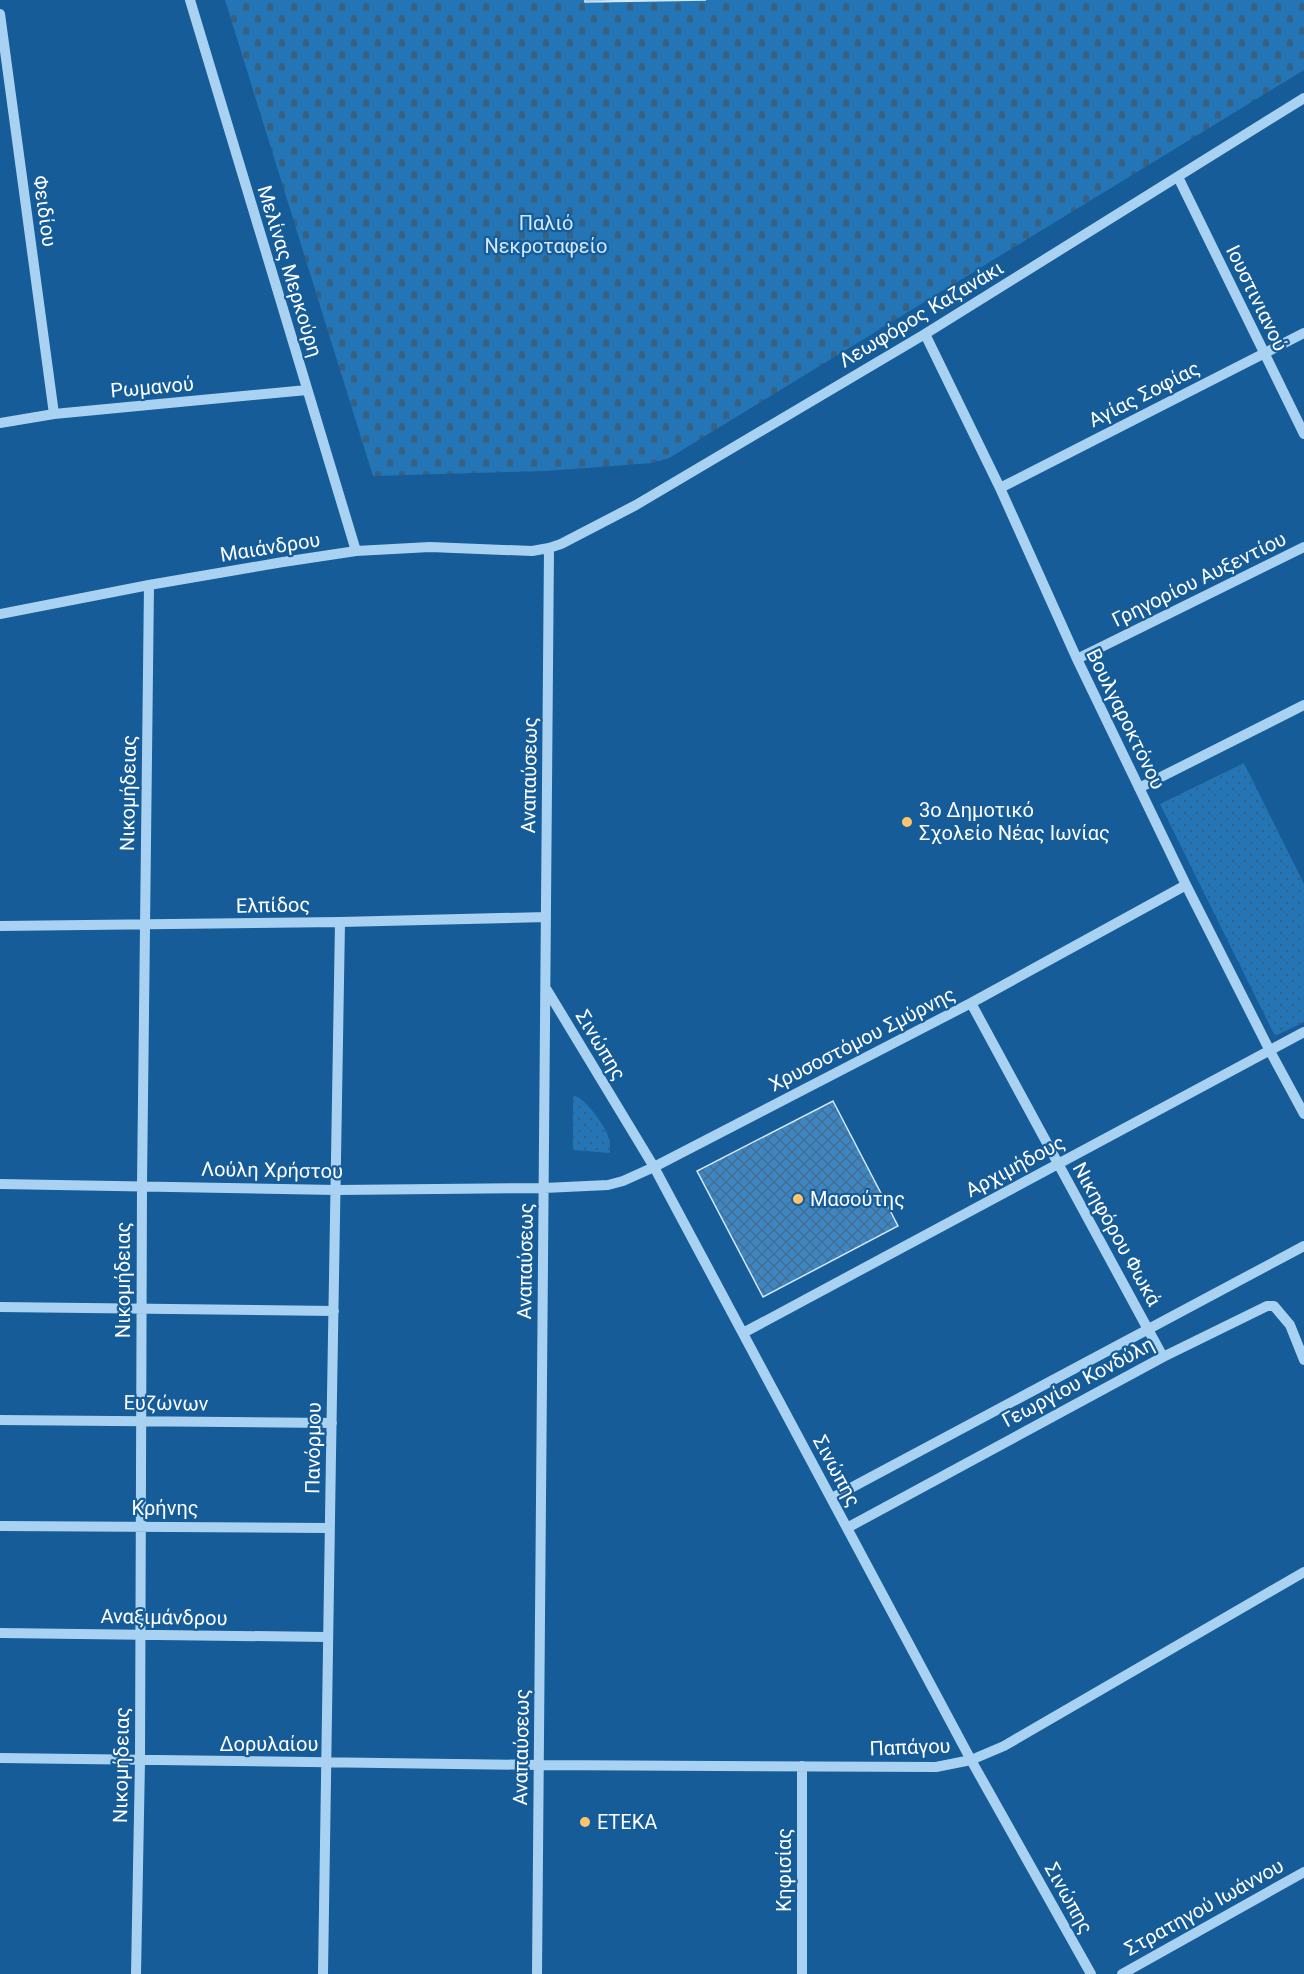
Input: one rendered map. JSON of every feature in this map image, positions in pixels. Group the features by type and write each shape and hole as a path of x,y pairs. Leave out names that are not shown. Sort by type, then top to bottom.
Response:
{"street":[{"name":"Μελίνας Μερκούρη","path":"190,0 356,552"},
{"name":"Φειδίου","path":"0,14 54,414"},
{"name":"Λεωφόρος Καζανάκι","path":"549,548 580,535 636,505 925,334 1304,98"},
{"name":"Ιουστινιανού","path":"1178,177 1304,434"},
{"name":"Αγίας Σοφίας","path":"1000,488 1304,333"},
{"name":"Βουλγαροκτόνου","path":"925,334 1000,488 1077,659 1186,885 1304,1114"},
{"name":"Ρωμανού","path":"0,423 54,414 307,390"},
{"name":"Μαιάνδρου","path":"0,614 149,585 356,552 430,547 518,551 549,548"},
{"name":"Γρηγορίου Αυξεντίου","path":"1077,659 1304,547"},
{"name":"Αναπαύσεως","path":"537,1974 549,548"},
{"name":"Νικομήδειας","path":"136,1974 140,1761 141,1309 149,585"},
{"path":"1139,788 1304,705"},
{"name":"Χρυσοστόμου Σμύρνης","path":"544,1188 608,1185 654,1167 971,1003 1186,885"},
{"name":"Ελπίδος","path":"0,926 546,917"},
{"name":"Πανόρμου","path":"323,1974 340,922"},
{"name":"Σινώπης","path":"546,988 654,1167 971,1760 1091,1974"},
{"name":"Νικηφόρου Φωκά","path":"971,1003 1163,1357"},
{"name":"Αρχιμήδους","path":"743,1333 1304,1032"},
{"name":"Λούλη Χρήστου","path":"0,1184 337,1190 544,1188"},
{"name":"Γεωργίου Κονδύλη","path":"832,1498 1304,1246"},
{"name":"Γεωργίου Κονδύλη","path":"847,1528 1163,1357 1267,1306 1274,1306 1290,1325 1304,1360"},
{"path":"0,1307 334,1311"},
{"name":"Ευζώνων","path":"0,1420 332,1423"},
{"name":"Κρήνης","path":"0,1526 330,1527"},
{"name":"Παπάγου","path":"538,1765 936,1767 971,1760 1025,1734 1304,1572"},
{"name":"Αναξιμάνδρου","path":"0,1633 327,1637"},
{"name":"Δορυλαίου","path":"0,1758 538,1765"},
{"name":"Κηφισίας","path":"802,1766 802,1974"},
{"name":"Στρατηγού Ιωάννου","path":"1122,1974 1304,1872"}],"green space":[{"name":"Παλιό Νεκροταφείο","path":"225,0 1304,0 1304,70 669,458 652,463 546,471 373,476"},
{"path":"1244,763 1304,884 1304,1022 1275,1036 1160,804"},
{"path":"575,1096 589,1107 604,1127 609,1138 610,1153 573,1150 573,1097"}],"building":[{"path":"585,0 706,0 585,2"},
{"name":"Μασούτης","path":"833,1101 898,1226 763,1297 697,1171"}],"place":[{"name":"3ο Δημοτικό Σχολείο Νέας Ιωνίας","path":"907,822"},
{"name":"Μασούτης","path":"798,1199"},
{"name":"ΕΤΕΚΑ","path":"585,1822"}]}
